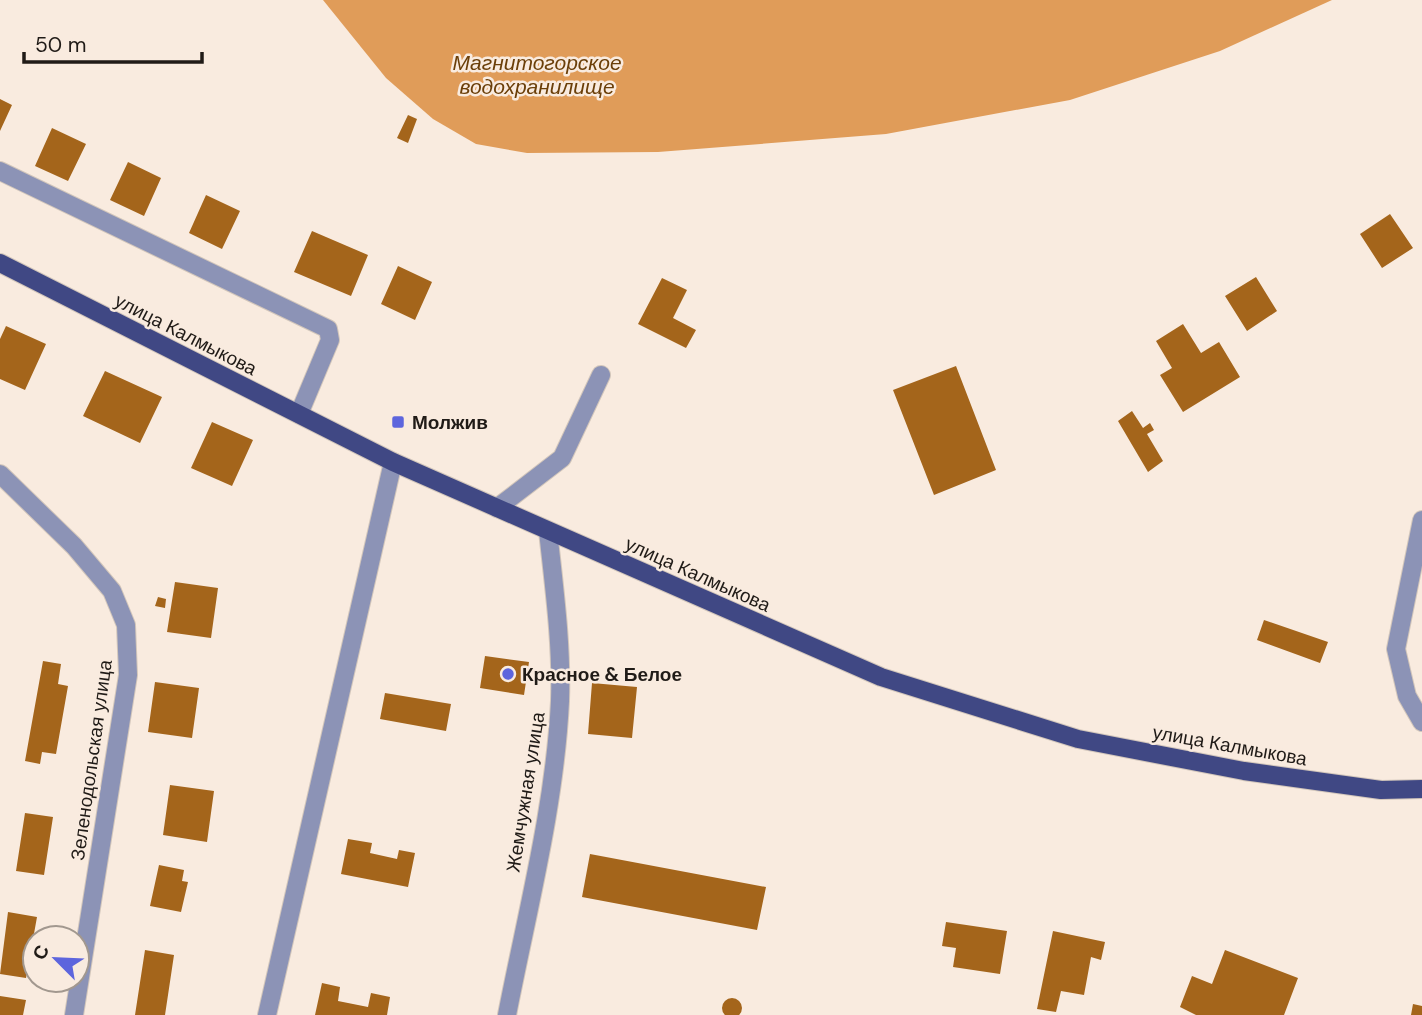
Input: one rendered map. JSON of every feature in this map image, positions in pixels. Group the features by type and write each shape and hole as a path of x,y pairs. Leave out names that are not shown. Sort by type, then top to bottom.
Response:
{"main road":[{"name":"улица Калмыкова","path":"0,263 393,462 881,677 1078,739 1244,771 1381,790 1422,789"}],"street":[{"path":"0,171 328,329 330,340 299,414"},
{"path":"497,509 562,458 601,374"},
{"path":"267,1015 393,462"},
{"name":"Зеленодольская улица","path":"0,474 74,546 112,591 126,625 128,674 74,1015"},
{"path":"1422,520 1396,649 1407,696 1422,722"},
{"name":"Жемчужная улица","path":"507,1015 550,790 560,701 558,623 548,531"}],"water":[{"name":"Магнитогорское водохранилище","path":"323,0 1332,0 1220,51 1070,100 886,134 658,152 527,153 476,144 433,119 386,78"}],"building":[{"path":"0,99 12,105 0,131"},
{"path":"408,115 417,119 408,143 397,138"},
{"path":"52,128 86,144 68,181 35,166"},
{"path":"128,162 161,178 144,216 110,200"},
{"path":"206,195 240,211 222,249 189,233"},
{"path":"1390,214 1413,248 1382,268 1360,234"},
{"path":"312,231 368,255 351,296 294,272"},
{"path":"398,266 432,282 415,320 381,304"},
{"path":"1256,277 1277,311 1247,331 1225,296"},
{"path":"662,278 687,290 673,318 696,330 686,348 638,324"},
{"path":"1183,324 1201,353 1219,342 1240,377 1183,412 1160,375 1172,368 1156,341"},
{"path":"6,326 46,344 25,390 0,379 0,339"},
{"path":"956,366 996,470 934,495 893,390"},
{"path":"105,371 162,397 140,443 83,416"},
{"path":"1132,411 1143,428 1150,423 1154,430 1147,434 1163,461 1148,472 1118,421"},
{"path":"212,422 253,440 232,486 191,468"},
{"path":"175,582 218,588 211,638 167,632"},
{"path":"158,597 166,599 165,608 155,606"},
{"path":"1264,620 1328,642 1320,663 1257,640"},
{"path":"485,656 529,662 524,695 480,688"},
{"path":"43,661 61,664 58,684 68,686 56,754 42,752 40,764 25,761"},
{"path":"155,682 199,688 192,738 148,732"},
{"path":"592,683 637,687 632,738 588,734"},
{"path":"385,693 451,704 446,731 380,719"},
{"path":"170,785 214,791 207,842 163,835"},
{"path":"25,813 53,817 44,875 16,871"},
{"path":"348,839 372,843 370,853 397,859 399,850 415,853 408,887 341,874"},
{"path":"590,854 766,887 757,930 582,897"},
{"path":"159,865 184,870 182,881 188,882 181,912 150,906"},
{"path":"8,912 37,917 36,924 21,924 21,977 0,974"},
{"path":"946,922 1007,931 1000,974 953,967 956,948 942,946"},
{"path":"1053,931 1105,942 1101,960 1091,957 1084,995 1061,991 1056,1012 1037,1009"},
{"path":"145,950 174,955 165,1015 135,1015"},
{"path":"1225,950 1298,978 1284,1015 1196,1015 1180,1007 1192,976 1212,984"},
{"path":"322,983 340,987 338,1001 368,1007 371,993 390,997 387,1015 315,1015"},
{"path":"0,996 26,1000 23,1015 0,1015"},
{"path":"732,998 739,1001 742,1008 739,1015 732,1018 725,1015 722,1008 725,1001"},
{"path":"1413,1004 1422,1006 1422,1015 1411,1015"}],"place":[{"name":"Молжив","path":"398,422"},
{"name":"Красное & Белое","path":"508,674"}]}
